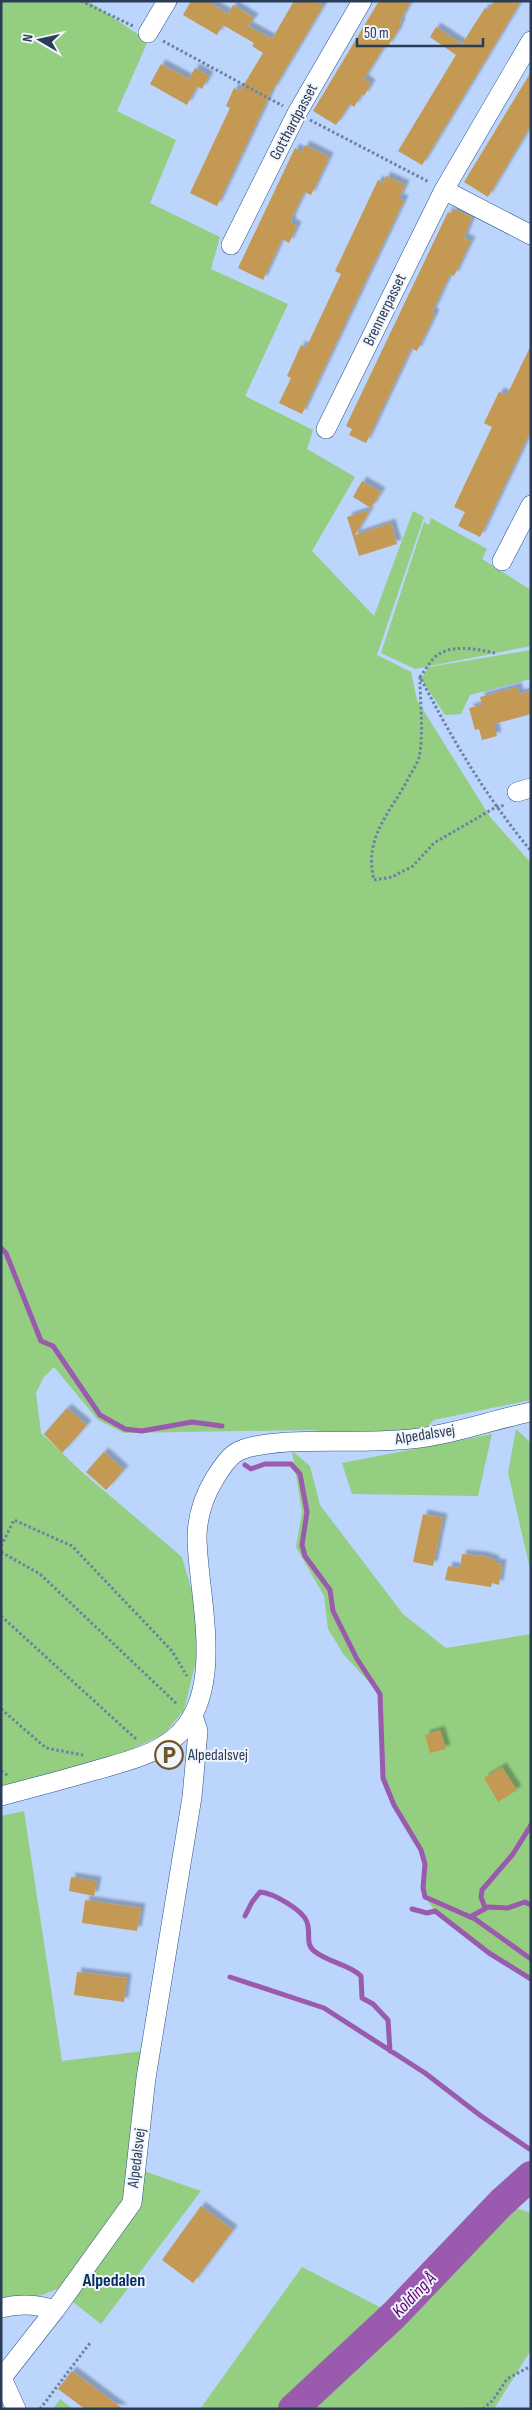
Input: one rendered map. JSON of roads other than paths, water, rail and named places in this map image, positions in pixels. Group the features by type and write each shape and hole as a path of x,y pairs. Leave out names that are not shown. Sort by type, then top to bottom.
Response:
{"street":[{"path":"148,33 167,1"},
{"name":"Gotthardpasset","path":"231,245 297,113 362,1"},
{"name":"Brennerpasset","path":"326,429 444,190 531,41"},
{"path":"444,190 528,226"},
{"path":"502,561 531,505"},
{"name":"Alpedalsvej","path":"1,1796 137,1758 161,1747 175,1737 193,1716 204,1683 207,1650 197,1537 201,1508 208,1489 221,1468 235,1453 267,1443 308,1441 368,1443 414,1439 465,1429 531,1412"},
{"name":"Alpedalsvej","path":"16,2409 2,2378 55,2310 132,2203 146,2078 192,1797 198,1730 193,1716"},
{"path":"1,2308 15,2304 39,2305 55,2310"}],"waterway":[{"path":"1,1248 6,1253 41,1341 53,1346 100,1415 125,1429 142,1431 192,1422 222,1426"},
{"path":"245,1465 251,1469 265,1464 291,1464 300,1474 307,1512 302,1545 305,1556 330,1590 333,1611 357,1659 380,1694 383,1778 394,1805 421,1850 425,1864 423,1888 425,1897 475,1919 531,1959"},
{"path":"485,1908 481,1897 482,1890 513,1854 531,1825"},
{"path":"245,1916 260,1892 280,1899 300,1912 307,1922 311,1948 320,1955 351,1969 361,1976 362,1998 373,2004 388,2020 390,2051"},
{"path":"470,1917 488,1907 508,1908 525,1902 531,1905"},
{"path":"412,1909 427,1913 435,1911 489,1953 531,1979"},
{"path":"230,1977 324,2008 425,2073 481,2116 531,2150"},
{"name":"Kolding Å","path":"293,2409 394,2315 501,2203 531,2176"}],"place":[{"name":"Alpedalsvej","path":"169,1755"}],"district":[{"name":"Alpedalen","path":"114,2280"}]}
